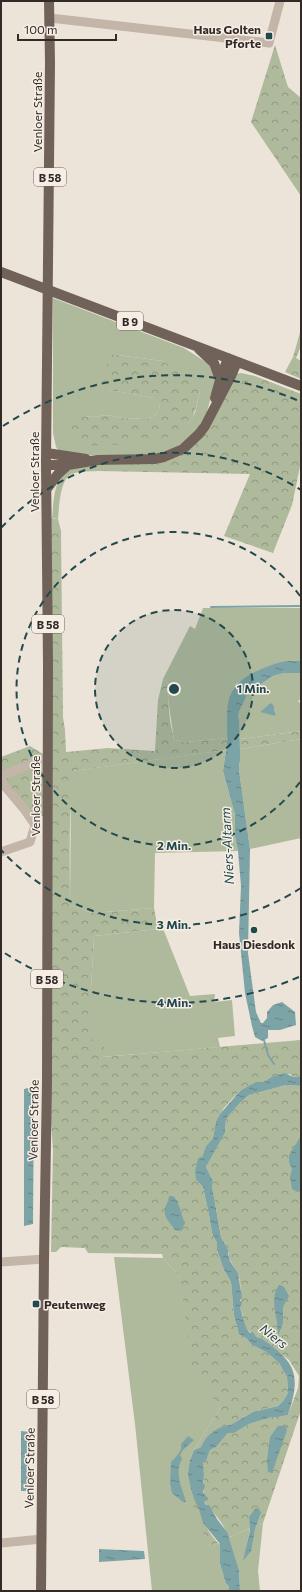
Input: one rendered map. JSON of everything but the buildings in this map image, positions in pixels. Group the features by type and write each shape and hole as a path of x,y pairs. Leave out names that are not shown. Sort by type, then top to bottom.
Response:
{"main road":[{"name":"Venloer Straße","path":"41,1591 47,1082 48,757 46,453 50,167 49,1"},
{"name":"B 9","path":"1,272 301,386"},
{"path":"196,346 214,363 220,380"},
{"path":"46,453 98,460 148,460 174,454 184,449 199,434 210,417 231,376 232,360"},
{"path":"210,417 220,380 232,360"},
{"path":"46,465 68,465 98,460"},
{"path":"46,490 58,474 68,465"}],"street":[{"path":"50,18 269,43 280,1"},
{"path":"1,776 48,757"},
{"path":"1,780 35,825 30,842 1,852"},
{"path":"1,1262 44,1259"},
{"path":"1,1544 42,1539"}],"green space":[{"path":"275,45 288,87 301,98 301,196 251,122"},
{"path":"53,298 184,348 209,364 215,381 207,412 197,430 186,441 177,447 158,454 98,456 71,454 59,451 56,447 53,433","holes":["111,354 162,361 200,391 195,413 187,425 77,416 94,417 107,415 123,418 146,419 156,415 160,406 156,398 109,390"]},
{"path":"301,329 301,346 296,358 301,361 301,379 285,372 293,357"},
{"path":"111,354 162,361 187,375 200,391 197,405 190,422 179,432 159,440 136,444 90,446 77,440 71,430 70,419 77,416 94,417 107,415 123,418 146,419 156,415 160,406 155,398 109,390 103,385 103,374"},
{"path":"241,373 255,376 301,394 301,462 292,505 273,553 224,536 250,474 98,471 98,465 155,463 185,453 202,438 237,374"},
{"path":"98,465 98,471 77,472 73,473 67,478 62,489 58,519 52,518 55,490 64,473 76,467"},
{"path":"47,518 58,519 61,531 63,717 66,752 108,748 155,751 158,700 163,679 171,685 168,698 170,721 174,740 185,742 239,737 240,739 301,731 301,739 240,749 236,745 230,745 226,750 74,771 70,822 70,905 92,913 154,908 158,929 94,936 91,989 91,1039 105,1042 103,1057 301,1040 301,1076 293,1077 290,1074 273,1076 263,1082 240,1091 224,1108 216,1121 213,1138 206,1146 196,1180 203,1187 212,1233 217,1243 217,1250 224,1270 231,1282 234,1316 239,1334 247,1339 252,1345 266,1352 279,1363 287,1377 288,1393 278,1406 253,1412 230,1425 221,1427 209,1436 201,1447 194,1450 220,1408 191,1364 183,1299 178,1274 163,1258 162,1254 88,1253 85,1248 61,1247 56,1252 51,1252 53,1150 47,1068"},
{"path":"203,608 301,608 301,661 285,661 236,684 230,696 227,712 227,736 235,735 239,712 248,693 273,676 284,673 301,673 301,699 298,701 301,704 301,731 240,739 239,737 185,742 174,740 168,698 171,685 163,679 190,626 195,629"},
{"path":"301,739 301,838 250,849 239,770 240,749"},
{"path":"30,746 48,757 48,818 24,809 1,780 1,757"},
{"path":"226,750 223,771 235,815 235,836 238,851 155,853 154,908 92,913 70,905 71,789 73,771"},
{"path":"158,929 164,931 190,996 215,994 214,1002 232,1000 235,1036 218,1038 220,1047 102,1057 91,1039 91,989 94,936"},
{"path":"286,1085 301,1086 301,1410 263,1523 256,1526 261,1513 249,1517 250,1528 228,1538 224,1528 215,1514 204,1502 203,1462 210,1450 216,1447 228,1433 234,1433 249,1424 272,1417 288,1415 298,1388 299,1376 289,1360 261,1338 255,1337 243,1323 243,1315 240,1308 241,1296 239,1277 230,1260 229,1251 221,1237 212,1186 213,1181 206,1167 225,1133 226,1119 239,1104 249,1095"},
{"path":"114,1257 163,1258 178,1274 209,1389 220,1408 194,1450 190,1460 209,1546 218,1543 220,1544 220,1564 226,1584 229,1586 228,1591 152,1591 135,1424"},
{"path":"191,1489 211,1535 218,1543 209,1546 194,1511"},
{"path":"263,1523 258,1571 260,1591 240,1591 239,1570 228,1538 250,1528 244,1560 256,1526"}],"water":[{"path":"285,661 301,661 301,673 284,673 273,676 248,693 239,712 235,735 227,736 228,701 234,689 245,677 261,669"},
{"path":"271,703 274,706 276,716 260,712"},
{"path":"230,745 236,745 240,749 239,770 250,849 248,953 256,1012 261,1023 263,1023 267,1018 267,1012 273,1005 282,1002 295,1012 296,1025 280,1030 268,1030 268,1038 262,1041 255,1037 245,993 239,933 241,886 235,836 235,815 223,771 226,750"},
{"path":"285,1073 293,1077 301,1076 301,1086 286,1085 249,1095 226,1119 225,1133 206,1167 213,1181 212,1186 221,1237 229,1251 230,1261 238,1273 242,1298 240,1300 242,1303 240,1308 246,1327 250,1333 253,1332 256,1337 261,1338 282,1354 288,1362 295,1379 292,1401 288,1415 272,1417 249,1424 234,1433 228,1433 216,1447 210,1450 205,1463 203,1462 203,1482 205,1486 203,1492 208,1499 204,1502 206,1505 209,1505 227,1532 239,1570 240,1591 228,1591 229,1586 226,1584 220,1564 220,1544 203,1523 191,1489 188,1474 190,1460 194,1450 201,1447 212,1432 221,1427 230,1425 253,1412 278,1406 288,1393 287,1377 279,1363 266,1352 252,1345 247,1339 239,1334 234,1316 231,1282 224,1270 217,1250 217,1243 212,1233 203,1187 196,1180 195,1171 198,1159 202,1157 206,1146 213,1138 216,1121 220,1114 240,1091 256,1082 263,1082 273,1076"},
{"path":"34,1088 33,1224 24,1226 24,1089"},
{"path":"301,1136 301,1191 297,1192 292,1189 290,1177 292,1169 289,1162 289,1155"},
{"path":"169,1196 173,1196 177,1202 185,1223 181,1231 175,1230 165,1215 165,1209"},
{"path":"279,1285 284,1287 289,1296 283,1307 283,1323 278,1336 274,1296"},
{"path":"278,1426 286,1426 287,1430 272,1473 268,1472 267,1460 270,1437"},
{"path":"21,1431 30,1432 29,1491 21,1491"},
{"path":"188,1436 194,1440 183,1450 180,1455 182,1459 179,1475 186,1502 183,1502 172,1493 170,1483 171,1462 181,1450 181,1444"},
{"path":"255,1509 259,1509 261,1513 255,1529 251,1551 243,1561 250,1530 249,1517"},
{"path":"99,1549 144,1551 145,1559 99,1562"}],"waterway":[{"path":"211,607 301,606"},
{"name":"Niers-Altarm","path":"233,720 234,760"},
{"path":"264,1040 268,1055 274,1064"}],"place":[{"name":"Haus Golten Pforte","path":"269,36"},
{"name":"Haus Diesdonk","path":"254,930"},
{"name":"Peutenweg","path":"36,1304"}],"water label":[{"name":"Niers","path":"274,1336"}]}
